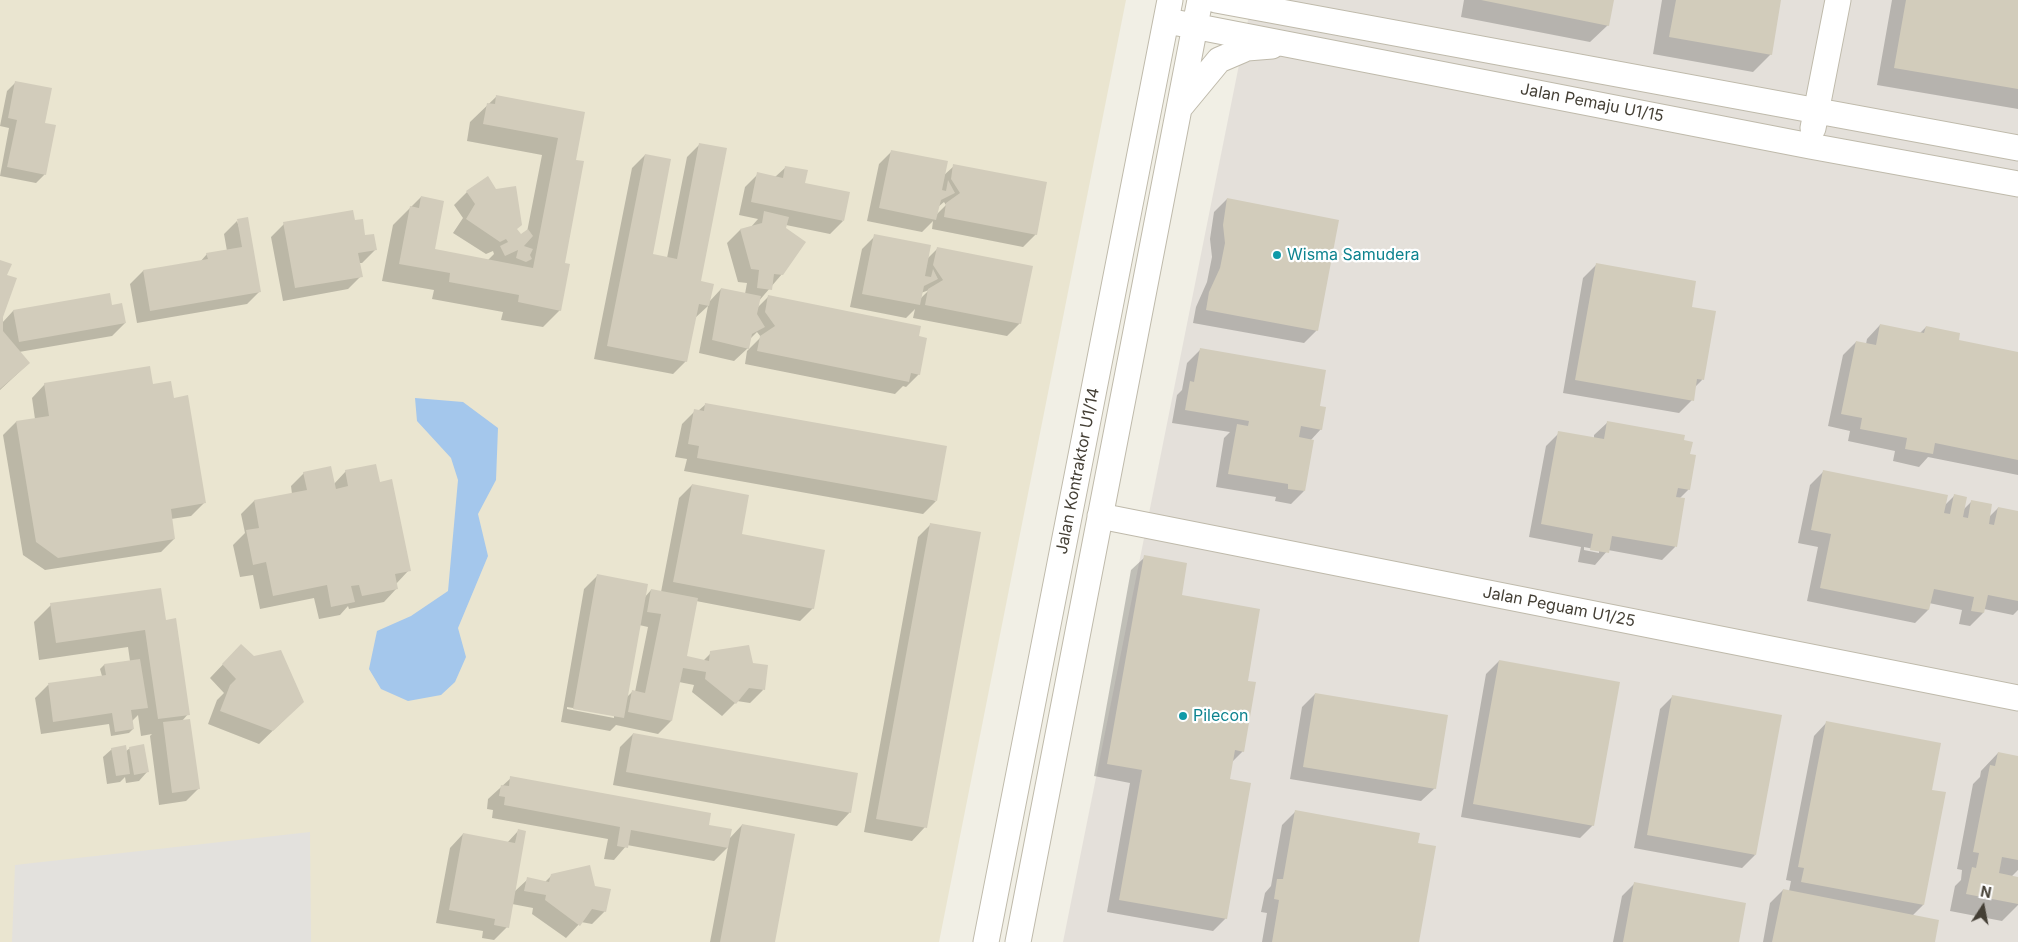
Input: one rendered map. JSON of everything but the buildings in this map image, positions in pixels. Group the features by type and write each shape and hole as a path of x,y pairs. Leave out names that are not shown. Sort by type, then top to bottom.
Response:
{"street":[{"name":"Jalan Kontraktor U1/14","path":"1018,942 1200,0"},
{"name":"Jalan Pemaju U1/15","path":"1216,0 2018,148"},
{"path":"1260,0 1299,15"},
{"path":"1810,146 1838,0"},
{"name":"Jalan Kontraktor U1/14","path":"986,942 1168,10"},
{"name":"Jalan Pemaju U1/15","path":"1168,10 1195,25 1810,146 2018,184"},
{"path":"1179,109 1220,60 1247,48 1294,45"},
{"name":"Jalan Peguam U1/25","path":"1100,516 2018,698"}],"shaded area":[{"path":"0,0 1126,0 939,942 0,942"},
{"path":"1252,0 2018,0 2018,942 1063,942"},
{"path":"310,832 311,942 12,942 15,865"}],"water":[{"path":"415,398 463,402 498,428 496,480 478,514 488,556 458,628 466,657 455,682 441,695 408,701 381,689 369,669 377,631 411,616 448,591 458,480 451,458 417,421"}],"place":[{"name":"Wisma Samudera","path":"1277,255"},
{"name":"Pilecon","path":"1183,716"}]}
